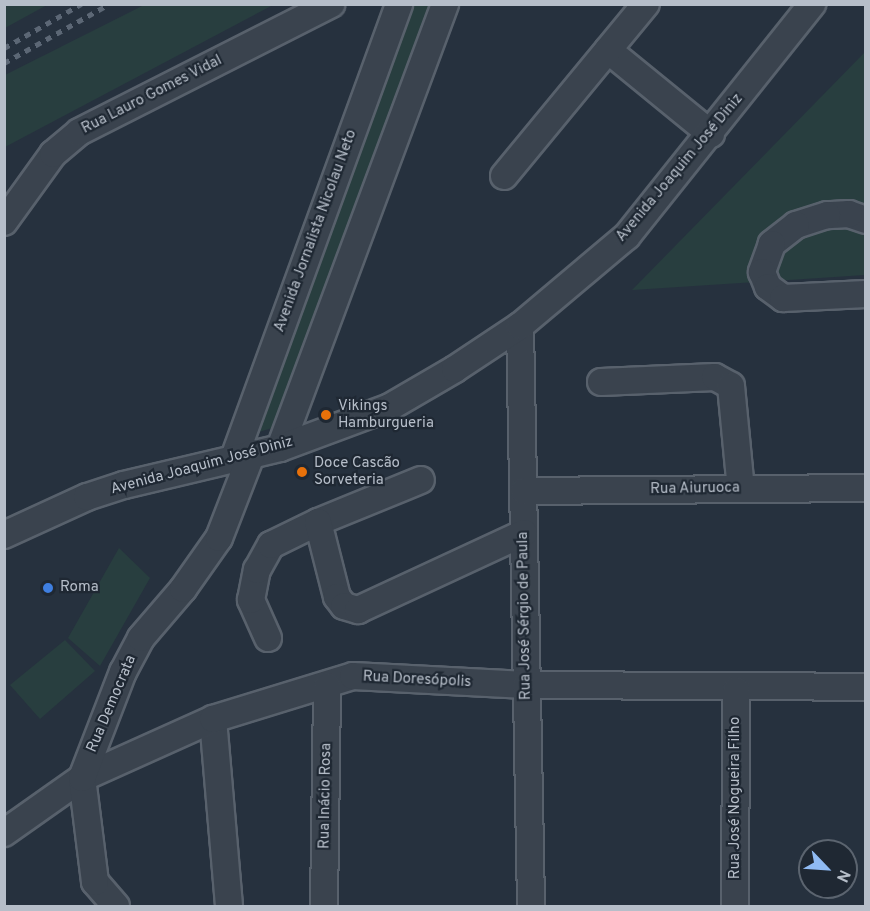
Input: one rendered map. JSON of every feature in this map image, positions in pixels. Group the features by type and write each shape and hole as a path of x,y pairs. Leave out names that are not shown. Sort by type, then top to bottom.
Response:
{"street":[{"name":"Rua Lauro Gomes Vidal","path":"4,222 53,154 79,132 331,4"},
{"name":"Avenida Jornalista Nicolau Neto","path":"243,456 399,4"},
{"path":"280,448 445,4"},
{"path":"504,176 646,4"},
{"name":"Avenida Joaquim José Diniz","path":"4,536 105,491 280,448 390,407 520,326 627,236 711,134 812,4"},
{"path":"608,50 711,134"},
{"path":"866,220 849,214 827,215 796,225 772,244 762,272 768,287 783,298 866,294"},
{"name":"Rua José Sérgio de Paula","path":"520,326 531,906"},
{"path":"601,382 715,377 732,386 741,489"},
{"name":"Rua Democrata","path":"116,906 95,882 82,778 123,672 141,638 214,545 243,456"},
{"path":"267,638 251,600 257,570 271,546 318,522 421,480"},
{"name":"Rua Aiuruoca","path":"524,491 866,488"},
{"path":"318,522 337,597 344,606 358,610 524,533"},
{"name":"Rua Doresópolis","path":"4,833 82,778 213,719 327,686 353,676 526,685 736,690 866,687"},
{"name":"Rua Inácio Rosa","path":"324,906 327,686"},
{"name":"Rua José Nogueira Filho","path":"735,906 736,690"},
{"path":"213,719 229,906"}],"green space":[{"path":"5,4 47,4 47,5 5,28"},
{"path":"144,5 273,5 5,147 5,75"},
{"path":"411,5 432,5 272,428 252,434"},
{"path":"865,52 865,275 632,290"},
{"path":"119,548 150,578 100,666 68,638"},
{"path":"65,640 95,671 40,719 10,685"}],"railway":[{"path":"4,48 81,4"},
{"path":"4,63 109,4"}],"place":[{"name":"Vikings Hamburgueria","path":"326,415"},
{"name":"Doce Cascão Sorveteria","path":"302,472"},
{"name":"Roma","path":"48,588"}]}
